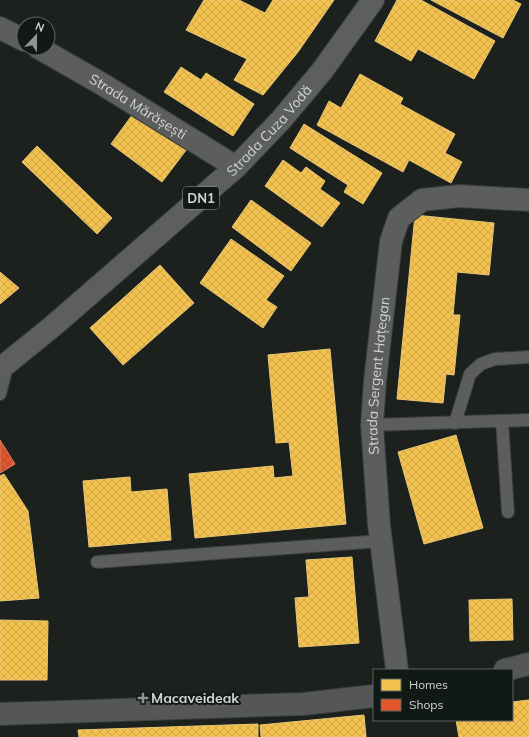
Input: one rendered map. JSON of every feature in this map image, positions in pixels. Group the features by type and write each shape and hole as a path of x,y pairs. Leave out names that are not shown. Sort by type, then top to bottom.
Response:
{"main road":[{"name":"Strada Cuza Vodă","path":"4,366 53,326 236,167 281,120 322,71 373,0"},
{"path":"508,669 529,664"},
{"path":"0,714 303,704 373,696"}],"street":[{"path":"0,28 16,36"},
{"name":"Strada Mărășești","path":"53,56 102,84 236,167"},
{"name":"Strada Sergent Hațegan","path":"397,669 381,541 372,425 375,381 391,240 399,218 422,200 459,196 529,200"}],"lane":[{"path":"455,422 470,374 481,364 495,360 529,357"},
{"path":"0,394 4,366"},
{"path":"372,425 529,420"},
{"path":"502,421 508,512"},
{"path":"97,562 381,541"}],"building: Homes":[{"path":"204,0 239,0 265,13 273,0 334,0 298,52 263,95 234,80 247,59 186,30"},
{"path":"397,0 421,0 495,41 474,79 418,49 411,61 375,41"},
{"path":"431,0 513,0 521,4 503,38"},
{"path":"181,67 201,80 206,73 254,104 233,136 164,92"},
{"path":"360,74 403,98 400,104 455,134 445,153 462,162 451,183 409,160 403,172 317,125 329,101 341,108"},
{"path":"135,111 187,149 162,182 111,144"},
{"path":"304,124 382,173 363,204 344,192 348,185 290,148"},
{"path":"37,146 112,218 97,234 22,162"},
{"path":"283,160 301,173 306,167 325,181 320,189 340,203 322,227 265,186"},
{"path":"251,200 311,243 291,271 232,227"},
{"path":"415,215 494,223 489,275 457,272 453,315 460,315 454,375 446,374 443,403 397,399"},
{"path":"231,239 284,276 266,300 277,307 263,328 200,283"},
{"path":"160,265 194,303 123,365 90,328"},
{"path":"0,272 19,288 0,304"},
{"path":"330,349 346,524 195,538 189,474 273,466 274,478 293,476 289,442 276,443 268,355"},
{"path":"456,435 483,528 424,544 398,452"},
{"path":"4,474 28,511 39,598 0,601 0,476"},
{"path":"130,477 131,492 167,489 171,540 89,547 83,481"},
{"path":"352,557 359,643 299,647 295,598 309,597 306,560"},
{"path":"512,599 513,640 470,641 469,600"},
{"path":"0,620 48,621 47,680 0,680"},
{"path":"529,700 529,737 459,737 456,721 513,721 513,702"},
{"path":"364,715 366,737 261,737 260,725"},
{"path":"258,724 258,737 79,737 78,730"}],"building: Shops":[{"path":"0,440 15,464 0,473"}],"place":[{"name":"Macaveideak","path":"143,698"}]}
